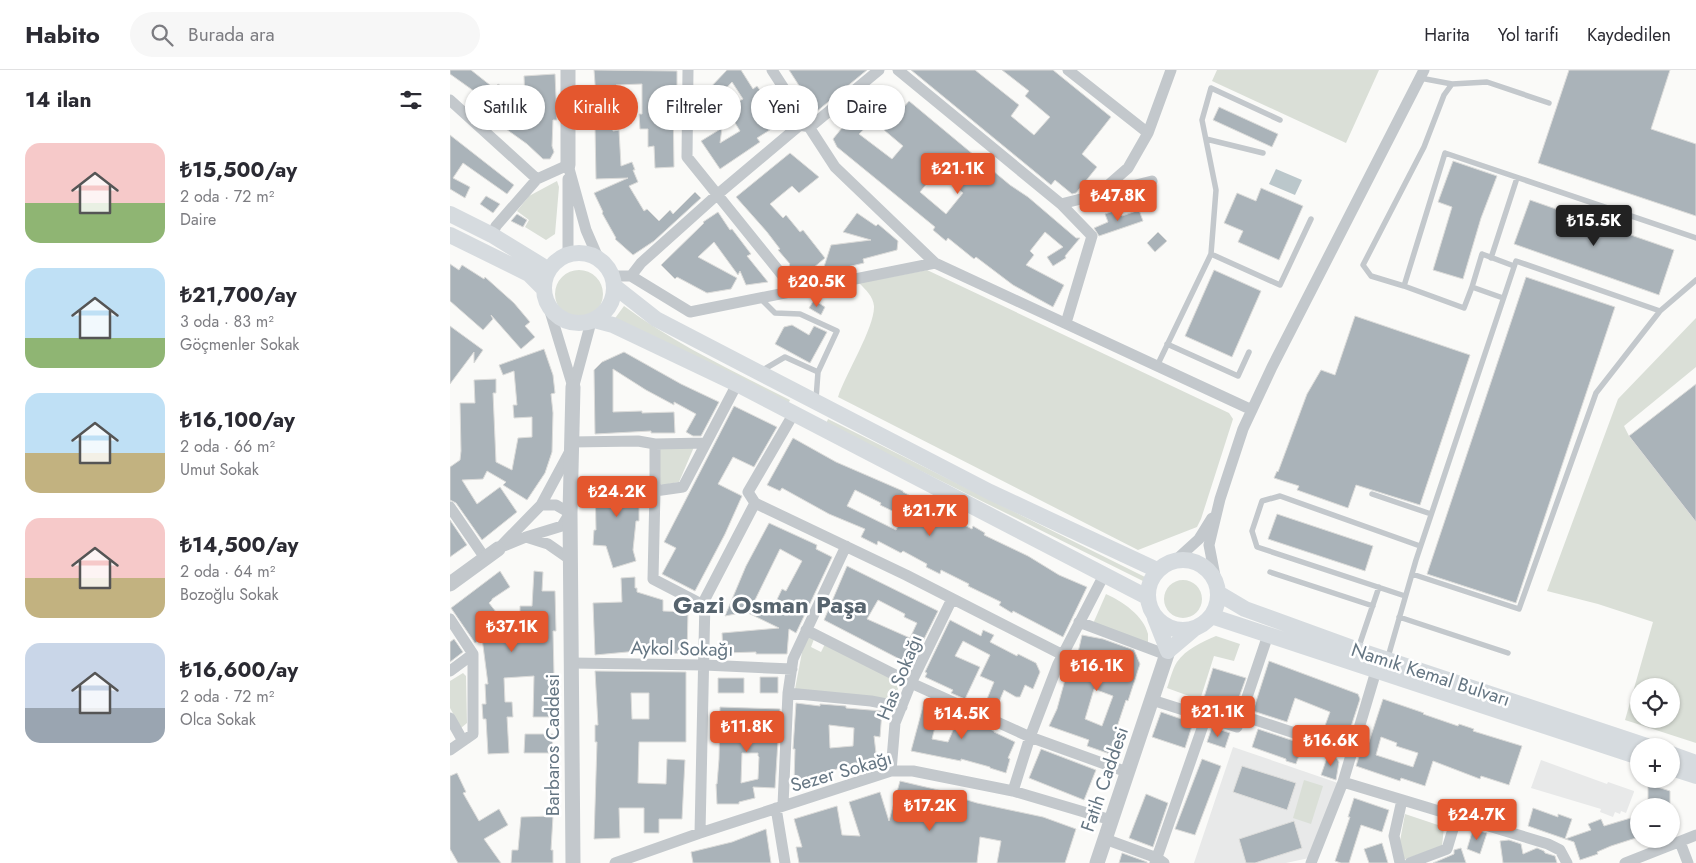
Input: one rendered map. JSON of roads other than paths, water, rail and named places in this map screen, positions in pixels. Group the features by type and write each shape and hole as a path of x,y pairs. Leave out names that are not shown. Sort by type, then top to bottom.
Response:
{"main road":[{"path":"450,214 492,236 549,270"},
{"path":"450,234 529,274 544,288"},
{"path":"580,253 600,260 607,267 613,281 613,296 609,307 601,316 593,321 580,324 568,322 558,317 545,299 545,279 549,270 557,261 568,255 580,253"},
{"path":"613,281 656,319 990,492 1156,570"},
{"path":"593,321 613,325 737,384 1147,597"},
{"path":"794,413 816,401"},
{"path":"816,401 818,426"},
{"path":"1177,559 1189,560 1200,564 1210,571 1217,587 1217,605 1204,624 1194,629 1168,653 1147,597 1148,587 1156,570 1166,563 1177,559"},
{"name":"Namık Kemal Bulvarı","path":"1217,587 1245,609 1358,650 1382,665 1630,754"},
{"name":"Namık Kemal Bulvarı","path":"1211,616 1268,635 1382,665 1630,741"},
{"path":"1155,617 1173,629 1194,629"},
{"path":"1680,757 1696,763"},
{"path":"1680,771 1696,776"}],"street":[{"path":"568,70 568,255"},
{"path":"688,70 687,157 795,291"},
{"path":"772,70 782,85"},
{"path":"818,120 879,70"},
{"path":"898,70 1061,204 1092,236 1066,323"},
{"path":"1068,70 1148,133"},
{"path":"1096,196 1128,168 1148,133 1171,70"},
{"path":"1217,587 1209,545 1216,513 1243,429 1272,367 1422,74"},
{"path":"450,100 538,179"},
{"path":"613,281 631,276 641,263 718,194 794,130"},
{"path":"812,130 835,167 935,263 1252,410"},
{"path":"492,236 496,226 538,179 568,165"},
{"path":"568,165 586,230 600,260"},
{"path":"1061,204 1152,181"},
{"path":"631,276 690,312 935,263"},
{"path":"550,308 573,387"},
{"path":"573,387 593,321"},
{"path":"655,491 682,487 737,384"},
{"name":"Barbaros Caddesi","path":"573,387 570,513 573,863"},
{"path":"794,413 748,492 755,503 846,546 1063,655"},
{"path":"450,584 491,553 541,506 571,446 638,441 655,444 706,443"},
{"path":"655,444 653,579 705,606"},
{"path":"700,833 705,599 755,503"},
{"path":"491,553 526,537 562,526 570,513 556,505 541,506"},
{"path":"450,507 491,553"},
{"path":"1177,559 1198,539 1216,513"},
{"path":"526,537 548,544 571,560"},
{"path":"785,863 780,807 788,693 793,659 846,546"},
{"path":"1012,791 1030,737 1063,655 1104,575"},
{"name":"Has Sokağı","path":"891,771 895,724 911,683 952,599"},
{"path":"450,619 473,654 473,734 450,750"},
{"path":"1079,622 1168,653"},
{"path":"806,630 911,683 1030,737 1127,772"},
{"path":"1152,700 1237,728 1268,635"},
{"name":"Fatih Caddesi","path":"1097,863 1168,653"},
{"path":"450,670 473,654"},
{"name":"Aykol Sokağı","path":"572,663 792,668"},
{"path":"1310,863 1343,782 1382,665"},
{"path":"788,693 871,701 902,707"},
{"path":"1240,715 1352,752"},
{"path":"1105,839 1159,861 1206,717"},
{"path":"450,718 463,741"},
{"name":"Sezer Sokağı","path":"615,863 700,833 891,771 913,771 1012,791 1111,820"},
{"path":"1343,782 1548,844 1560,850 1567,863"},
{"path":"1400,863 1394,836 1402,800"},
{"path":"1410,863 1447,849 1457,816"},
{"path":"1688,863 1680,842 1696,835"},
{"path":"1625,863 1664,848"}],"lane":[{"path":"1422,74 1452,84 1487,82 1549,103"},
{"path":"1452,84 1444,96 1424,147 1363,265 1371,276 1464,308 1482,254 1514,266"},
{"path":"1157,366 1211,254 1216,190 1202,120 1211,88 1280,120"},
{"path":"1206,139 1263,153"},
{"path":"1404,286 1445,153 1696,238"},
{"path":"1491,258 1517,178"},
{"path":"1211,254 1280,285 1311,220"},
{"path":"1382,665 1516,260 1660,311"},
{"path":"1412,574 1519,609 1596,393 1660,311 1695,283"},
{"path":"1472,287 1503,298"},
{"path":"760,298 775,313 800,314 837,331 818,372 816,401"},
{"path":"1167,344 1238,376 1249,352"},
{"path":"758,372 785,357 818,372"},
{"path":"1372,494 1431,514"},
{"path":"1405,596 1256,547 1252,531 1262,501 1280,496 1420,546"},
{"path":"1270,572 1373,606"},
{"path":"1358,650 1379,587"},
{"path":"1399,617 1508,653"}],"district":[{"name":"Gazi Osman Paşa","path":"770,605"}]}
